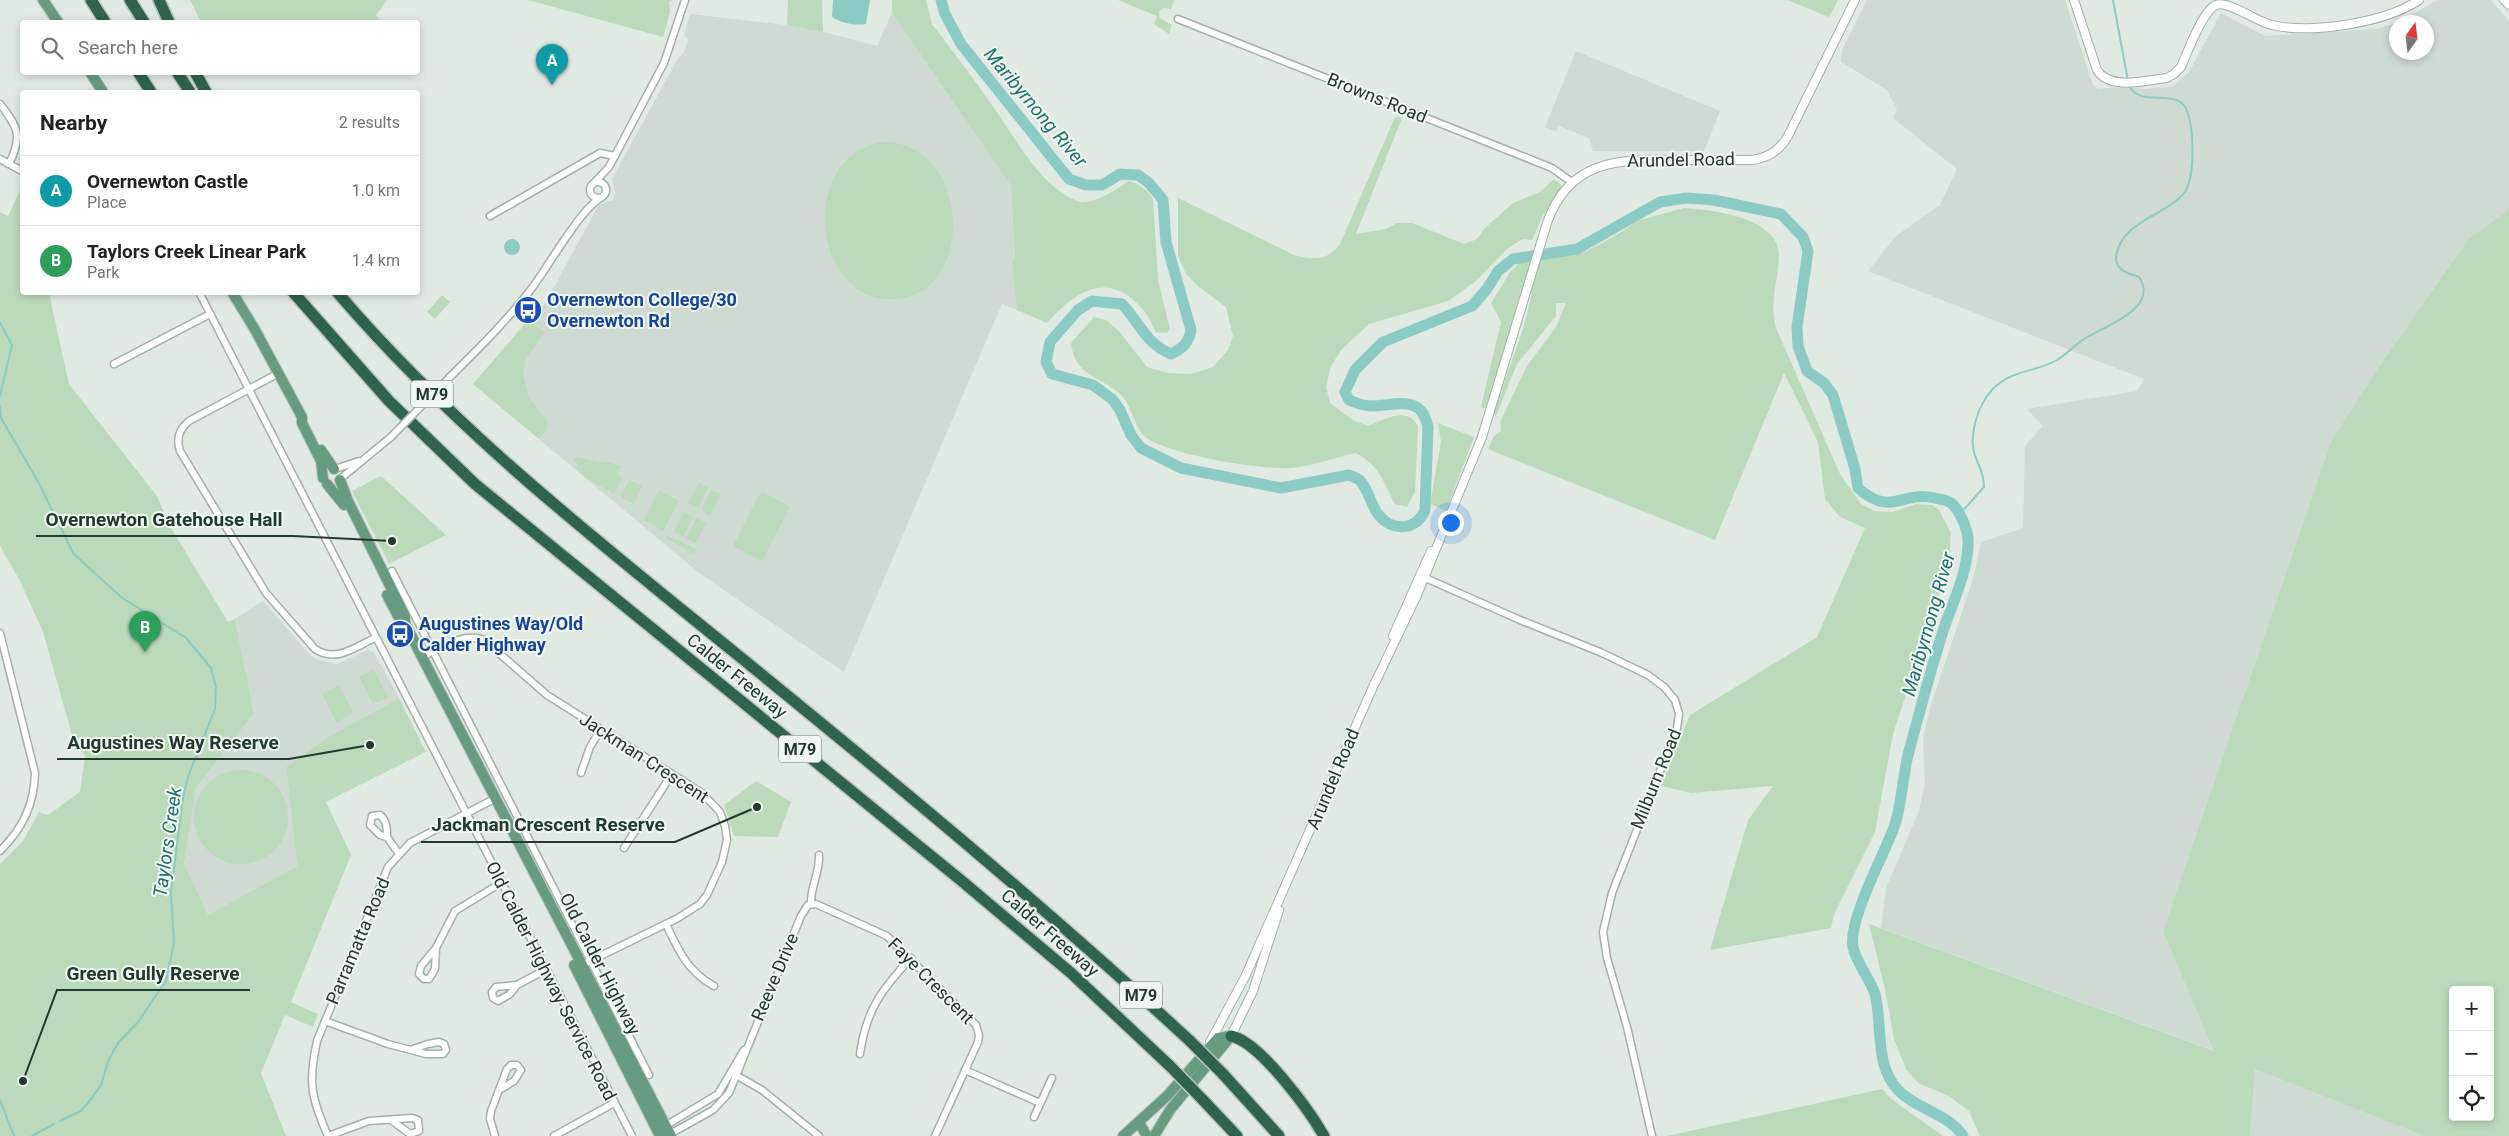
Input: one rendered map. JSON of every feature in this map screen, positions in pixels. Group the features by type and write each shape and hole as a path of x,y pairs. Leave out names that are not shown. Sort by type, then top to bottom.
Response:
{"highway":[{"path":"91,0 104,20"},
{"path":"130,0 143,20"},
{"path":"159,0 168,20"},
{"path":"140,75 150,90"},
{"path":"179,75 189,90"},
{"path":"197,75 205,90"},
{"name":"Calder Freeway","path":"296,295 383,395 475,484 963,882 1084,985 1170,1066 1237,1136"},
{"name":"Calder Freeway","path":"341,295 378,339 446,409 551,504 1031,897 1190,1041 1223,1074 1279,1136"},
{"path":"1231,1036 1249,1044 1268,1064 1293,1092 1324,1136"}],"main road":[{"path":"43,0 57,20"},
{"path":"92,75 102,90"},
{"name":"Old Calder Highway","path":"234,295 302,417 307,421 323,454 337,474 348,501 405,616 405,623"},
{"name":"Old Calder Highway","path":"302,417 302,423 320,461 325,481 342,501 395,611 405,623 496,803 498,814 583,965 665,1133"},
{"path":"326,470 337,474 335,485 325,481 326,470"},
{"path":"1123,1136 1167,1096 1218,1038 1231,1036"},
{"path":"1154,1136 1170,1110 1231,1036"},
{"path":"1139,1123 1147,1136"}],"street":[{"path":"583,215 590,188 612,161 667,56 685,0"},
{"name":"Arundel Road","path":"1167,1096 1213,1037 1234,1002 1292,876 1482,437 1546,223 1558,200 1573,183 1594,169 1615,161 1752,160 1775,152 1788,136 1855,0"},
{"path":"2074,0 2097,70 2108,80 2122,82 2167,78 2177,72 2208,12 2219,4 2227,4 2268,24 2293,28 2372,20 2397,12 2419,0"},
{"path":"2504,0 2509,5"},
{"name":"Browns Road","path":"1178,19 1552,168 1573,183"},
{"path":"0,104 18,132 17,144 10,164"},
{"path":"490,216 602,152 612,161"},
{"path":"0,159 20,170"},
{"path":"337,474 367,457 391,437 522,302 583,215 606,192 605,186 612,161"},
{"path":"596,182 600,182 605,186"},
{"path":"590,192 595,197 601,198"},
{"name":"Old Calder Highway Service Road","path":"200,295 375,638 407,696 545,970 632,1136"},
{"path":"114,364 210,314"},
{"path":"279,374 185,424 179,437 180,451 266,593 315,649 328,655 338,655 375,638"},
{"path":"337,474 367,457"},
{"path":"392,571 435,651 583,965 649,1075"},
{"name":"Milburn Road","path":"1421,576 1624,663 1657,681 1675,700 1679,714 1678,728 1611,894 1603,932 1606,958 1627,1027 1652,1136"},
{"path":"0,633 35,773 34,793 26,817 15,835 0,851"},
{"name":"Jackman Crescent","path":"422,658 467,637 484,640 540,690 702,793 715,805 723,820 727,840 722,862 707,895 690,911 583,965"},
{"path":"581,773 590,748 601,729"},
{"path":"624,848 672,774"},
{"name":"Parramatta Road","path":"328,1136 315,1105 312,1091 312,1061 324,1021 388,867 410,843 465,813 496,803"},
{"path":"386,837 399,854"},
{"path":"811,904 811,891 818,870 819,855"},
{"name":"Arundel Road","path":"1231,1036 1253,989 1292,876"},
{"path":"436,948 454,911 501,883"},
{"name":"Reeve Drive","path":"665,1133 720,1104 738,1076 747,1045 804,908 811,904"},
{"name":"Faye Crescent","path":"811,904 823,907 887,936 976,1025 979,1034 978,1042 935,1136"},
{"path":"666,924 686,962 702,980 714,986"},
{"path":"860,1054 862,1038 879,994 911,958"},
{"path":"517,985 545,970"},
{"path":"324,1021 388,1044 413,1049"},
{"name":"Reeve Drive","path":"665,1133 721,1090 747,1045"},
{"path":"965,1070 1040,1103"},
{"path":"730,1073 762,1090 819,1136"},
{"path":"1034,1117 1052,1078"},
{"path":"496,1136 490,1119 496,1097 501,1089"},
{"path":"554,1136 614,1103"},
{"path":"328,1136 360,1123 391,1120"}],"shaded area":[{"path":"1867,0 2065,0 2093,85 2098,89 2131,86 2142,89 2172,87 2189,72 2221,13 2265,36 2376,29 2389,25 2389,60 2434,60 2434,15 2411,15 2438,0 2491,0 2509,21 2509,210 2469,238 2385,358 2332,439 2163,931 2215,1051 1881,928 1886,888 1919,811 1925,783 1923,739 1930,708 1973,579 1981,542 2023,528 2025,446 2043,426 2027,409 2137,391 2144,379 1814,250 1868,271 1896,236 1940,205 1957,169 1893,118 1897,109 1887,90 1841,62 1842,50"},
{"path":"892,13 1011,186 1015,258 1012,262 1017,310 1002,304 844,672 699,573 473,384 546,302 598,206 613,201 615,193 612,179 677,60 684,52 688,40 684,35 690,14 804,27 877,46"},
{"path":"1576,51 1720,111 1704,151 1593,151 1589,138 1559,126 1556,132 1545,127"},
{"path":"263,601 309,654 318,660 337,664 368,650 374,652 399,698 328,737 286,767 297,866 208,915 184,865 196,788 254,713 235,619"},
{"path":"2255,1069 2424,1136 2250,1136"}],"green space":[{"path":"190,0 387,0 376,15 380,20 200,20"},
{"path":"528,0 673,0 669,1 670,12 663,37"},
{"path":"788,0 822,0 823,32 787,25"},
{"path":"892,0 926,0 932,24 979,86 1040,173 1063,194 1077,201 1089,202 1111,192 1128,181 1139,185 1149,193 1153,199 1158,280 1170,329 1167,333 1156,332 1147,314 1132,299 1119,291 1107,288 1094,289 1082,293 1070,301 1047,323 1017,310 1012,262 1015,258 1011,186 892,13"},
{"path":"1118,0 1174,0 1171,9 1164,8 1159,12 1160,18 1172,25 1169,34 1154,24 1157,16"},
{"path":"1787,0 1838,0 1829,17"},
{"path":"1395,117 1402,118 1356,234 1386,229 1397,223 1412,223 1464,244 1477,239 1484,229 1513,203 1540,192 1554,179 1562,186 1543,215 1532,240 1523,239 1508,248 1476,281 1448,301 1369,324 1342,349 1331,366 1326,387 1330,403 1353,420 1368,426 1389,417 1402,415 1414,420 1418,427 1415,492 1407,507 1395,504 1376,469 1371,463 1356,453 1306,466 1290,468 1258,467 1196,456 1160,445 1148,439 1139,429 1128,404 1120,394 1082,369 1073,354 1071,343 1094,317 1106,320 1119,331 1147,367 1168,373 1191,374 1213,367 1228,350 1233,336 1226,307 1200,288 1186,274 1178,256 1178,198 1294,255 1320,258 1330,254 1340,244"},
{"path":"883,142 912,149 934,166 947,190 953,218 951,247 941,272 923,290 897,299 868,295 847,280 832,256 826,228 827,199 837,173 855,153"},
{"path":"20,190 20,295 49,295 69,384 157,496 171,528 228,622 235,619 254,713 196,788 184,864 208,915 297,866 286,767 328,737 399,698 426,752 326,802 351,855 291,1002 318,1014 313,1027 285,1015 261,1073 286,1136 0,1136 0,864 23,841 39,812 48,815 80,792 85,756 72,735 43,632 20,581 0,546 0,212 8,216"},
{"path":"1684,208 1711,211 1742,218 1757,224 1769,232 1776,243 1779,256 1773,310 1776,328 1840,474 1861,504 1875,511 1893,512 1916,504 1933,505 1939,510 1951,533 1949,565 1893,734 1875,832 1834,914 1831,928 1710,950 1748,820 1773,786 1691,793 1661,786 1690,715 1817,637 1865,528 1840,517 1825,499 1818,442 1784,373 1715,540 1488,449 1494,436 1501,431 1500,422 1527,366 1556,327 1566,303 1556,303 1556,316 1517,364 1496,416 1493,415 1525,321 1532,290 1521,290 1488,407 1486,409 1481,407 1501,322 1491,303 1510,272 1519,263 1582,253 1603,243 1640,220"},
{"path":"2509,210 2509,1136 2424,1136 2255,1069 2250,1136 1980,1136 1969,1111 1949,1096 1918,1083 1906,1069 1894,1039 1885,989 1869,924 2214,1051 2163,931 2332,439 2385,358 2469,238"},
{"path":"442,295 450,302 435,319 427,312"},
{"path":"529,319 544,333 526,359 523,374 528,396 548,422 546,431 539,439 473,384"},
{"path":"1438,423 1474,437 1446,511 1430,504 1441,442"},
{"path":"577,457 604,463 605,461 621,466 618,474 623,477 614,494 585,477 576,468 579,465 574,460"},
{"path":"381,476 446,535 389,564 352,491"},
{"path":"629,480 642,486 634,504 621,497"},
{"path":"699,483 708,488 698,508 688,503"},
{"path":"659,490 679,501 663,531 644,520"},
{"path":"711,490 721,494 710,515 701,510"},
{"path":"763,492 790,507 762,561 735,547 734,544 760,493"},
{"path":"684,512 693,517 683,537 674,532"},
{"path":"697,518 706,523 696,543 686,538"},
{"path":"667,536 697,549 694,554 666,538"},
{"path":"374,670 388,697 373,704 359,677"},
{"path":"339,685 353,712 337,723 322,694"},
{"path":"241,770 259,774 274,784 284,799 288,817 284,835 274,850 259,860 241,864 223,860 208,850 198,835 194,817 198,799 208,784 223,774"},
{"path":"756,781 791,802 778,837 734,836 724,805"},
{"path":"1882,1089 1890,1098 1943,1136 1667,1136"}],"water":[{"path":"833,0 870,0 866,24 848,24 832,17"},
{"path":"512,239 518,241 520,247 518,253 512,255 506,253 504,247 506,241"}],"waterway":[{"name":"Maribyrnong River","path":"941,0 945,14 961,44 1069,179 1086,185 1102,185 1120,174 1138,175 1149,183 1163,200 1166,242 1191,330 1187,342 1171,354 1149,338 1122,304 1092,301 1078,310 1050,342 1046,362 1052,374 1093,385 1112,399 1120,410 1131,435 1141,448 1181,468 1281,488 1349,475 1361,481 1383,520 1396,526 1410,525 1416,522 1425,510 1428,427 1425,416 1420,409 1413,405 1371,406 1360,404 1349,400 1345,392 1355,370 1383,342 1472,306 1487,289 1498,271 1513,259 1577,249 1660,202 1686,198 1714,200 1781,214 1803,237 1808,251 1797,327 1798,346 1807,371 1824,383 1833,395 1855,469 1858,488 1870,497 1880,501 1888,502 1913,497 1935,498 1948,501 1958,511 1967,533 1968,543 1965,565 1920,709 1906,764 1896,821 1867,888 1853,936 1855,953 1875,994 1882,1057 1890,1080 1905,1097 1949,1122 1963,1136"},
{"path":"2113,0 2128,81"},
{"path":"1959,515 1984,487 1983,475 1974,451 1973,435 1974,426 1987,396 2002,381 2057,360 2084,339 2116,322 2136,307 2142,298 2144,288 2139,277 2123,271 2118,265 2116,257 2120,244 2136,226 2170,205 2186,190 2191,173 2193,151 2187,111 2176,100 2142,96 2135,93 2129,86"},
{"name":"Taylors Creek","path":"0,323 12,345 0,396"},
{"name":"Taylors Creek","path":"0,406 1,418 40,485 73,553 121,597 186,638 211,668 216,687 215,709 189,774 183,797 171,893 174,943 166,981 138,1022 118,1043 109,1059 101,1085 91,1099 81,1111 60,1121"},
{"path":"0,1100 14,1136"},
{"name":"Taylors Creek","path":"32,1136 54,1124"}],"place":[{"name":"Overnewton Castle","path":"552,85"},
{"name":"Overnewton College/30 Overnewton Rd","path":"528,310"},
{"name":"Overnewton Gatehouse Hall","path":"392,541"},
{"name":"Augustines Way/Old Calder Highway","path":"400,634"},
{"name":"Taylors Creek Linear Park","path":"145,652"},
{"name":"Augustines Way Reserve","path":"370,745"},
{"name":"Jackman Crescent Reserve","path":"757,807"},
{"name":"Green Gully Reserve","path":"23,1081"}]}
